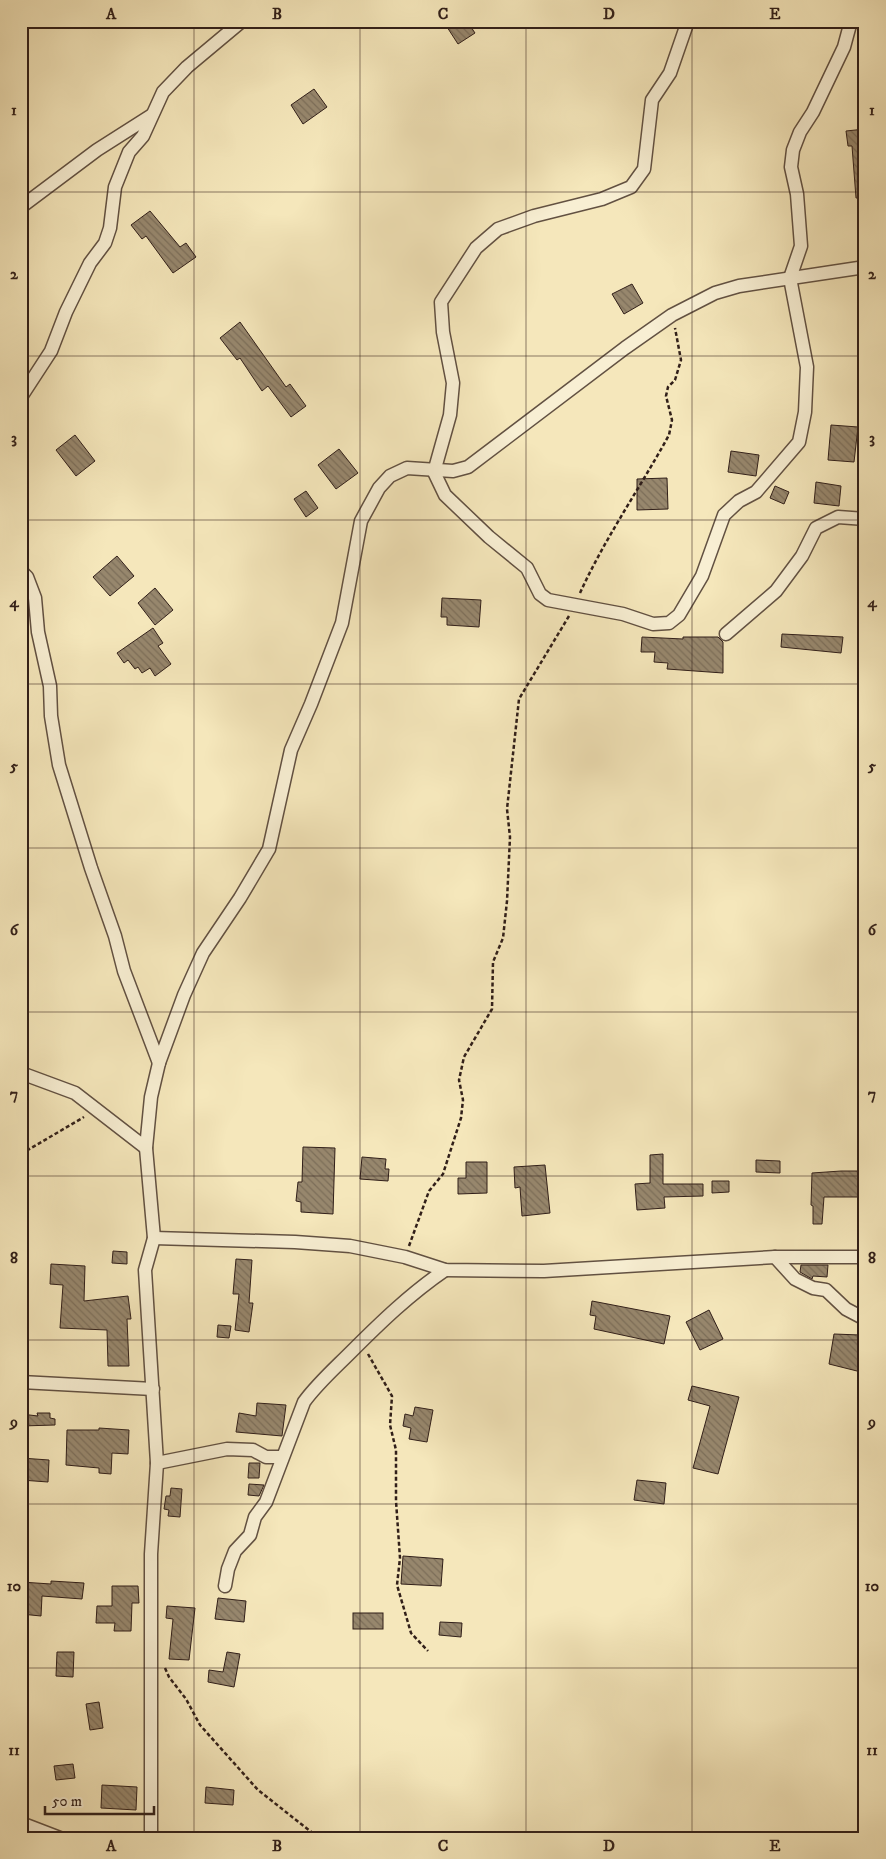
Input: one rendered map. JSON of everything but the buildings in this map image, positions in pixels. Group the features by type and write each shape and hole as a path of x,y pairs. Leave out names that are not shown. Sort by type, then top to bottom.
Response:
{"street":[{"path":"21,397 51,351 66,312 90,263 105,243 110,228 114,187 129,152 143,136 163,92 173,80 242,21"},
{"path":"688,21 670,73 652,100 644,169 631,187 602,199 534,216 498,229 476,248 441,302 443,332 453,383 450,414 434,472 445,495 489,537 526,568 540,594 548,600 623,614 652,624 669,623 679,615 702,576 724,515 739,500 756,492 799,442 805,412 807,367 790,278 800,246 797,194 792,167 793,150 800,132 813,112 844,47 851,21"},
{"path":"21,207 97,150 154,114"},
{"path":"151,1838 151,1554 158,1463 145,1270 154,1238 146,1148 151,1097 159,1063 202,953 240,898 269,849 291,750 342,623 361,521 379,488 390,476 407,468 434,472 453,471 468,467 625,348 672,316 715,293 739,286 865,267"},
{"path":"726,634 776,592 802,556 816,528 838,518 865,519"},
{"path":"21,571 28,577 35,598 38,632 50,686 59,765 91,868 115,936 124,970 159,1063"},
{"path":"21,1073 75,1093 146,1148"},
{"path":"154,1238 295,1242 350,1246 405,1257 445,1270 544,1271 775,1257 865,1257"},
{"path":"775,1257 795,1279 813,1288 826,1290 846,1309 865,1319"},
{"path":"226,1586 228,1569 235,1551 250,1535 255,1517 266,1502 304,1402 314,1388 361,1341 414,1292 445,1270"},
{"path":"21,1382 153,1389"},
{"path":"158,1463 227,1450 252,1450 266,1456 282,1457"},
{"path":"21,1823 60,1838"}],"path":[{"path":"405,1257 429,1191 443,1174 462,1118 463,1100 459,1080 464,1057 492,1009 493,962 503,938 507,900 510,837 507,809 519,699 575,604 599,552 622,518 669,434 672,420 666,396 668,387 675,380 681,360 672,316"},
{"path":"21,1154 96,1109"},
{"path":"361,1341 392,1396 390,1425 396,1450 396,1501 400,1558 397,1585 411,1633 428,1651"},
{"path":"152,1654 162,1658 169,1677 186,1699 200,1724 258,1790 319,1838"}]}
